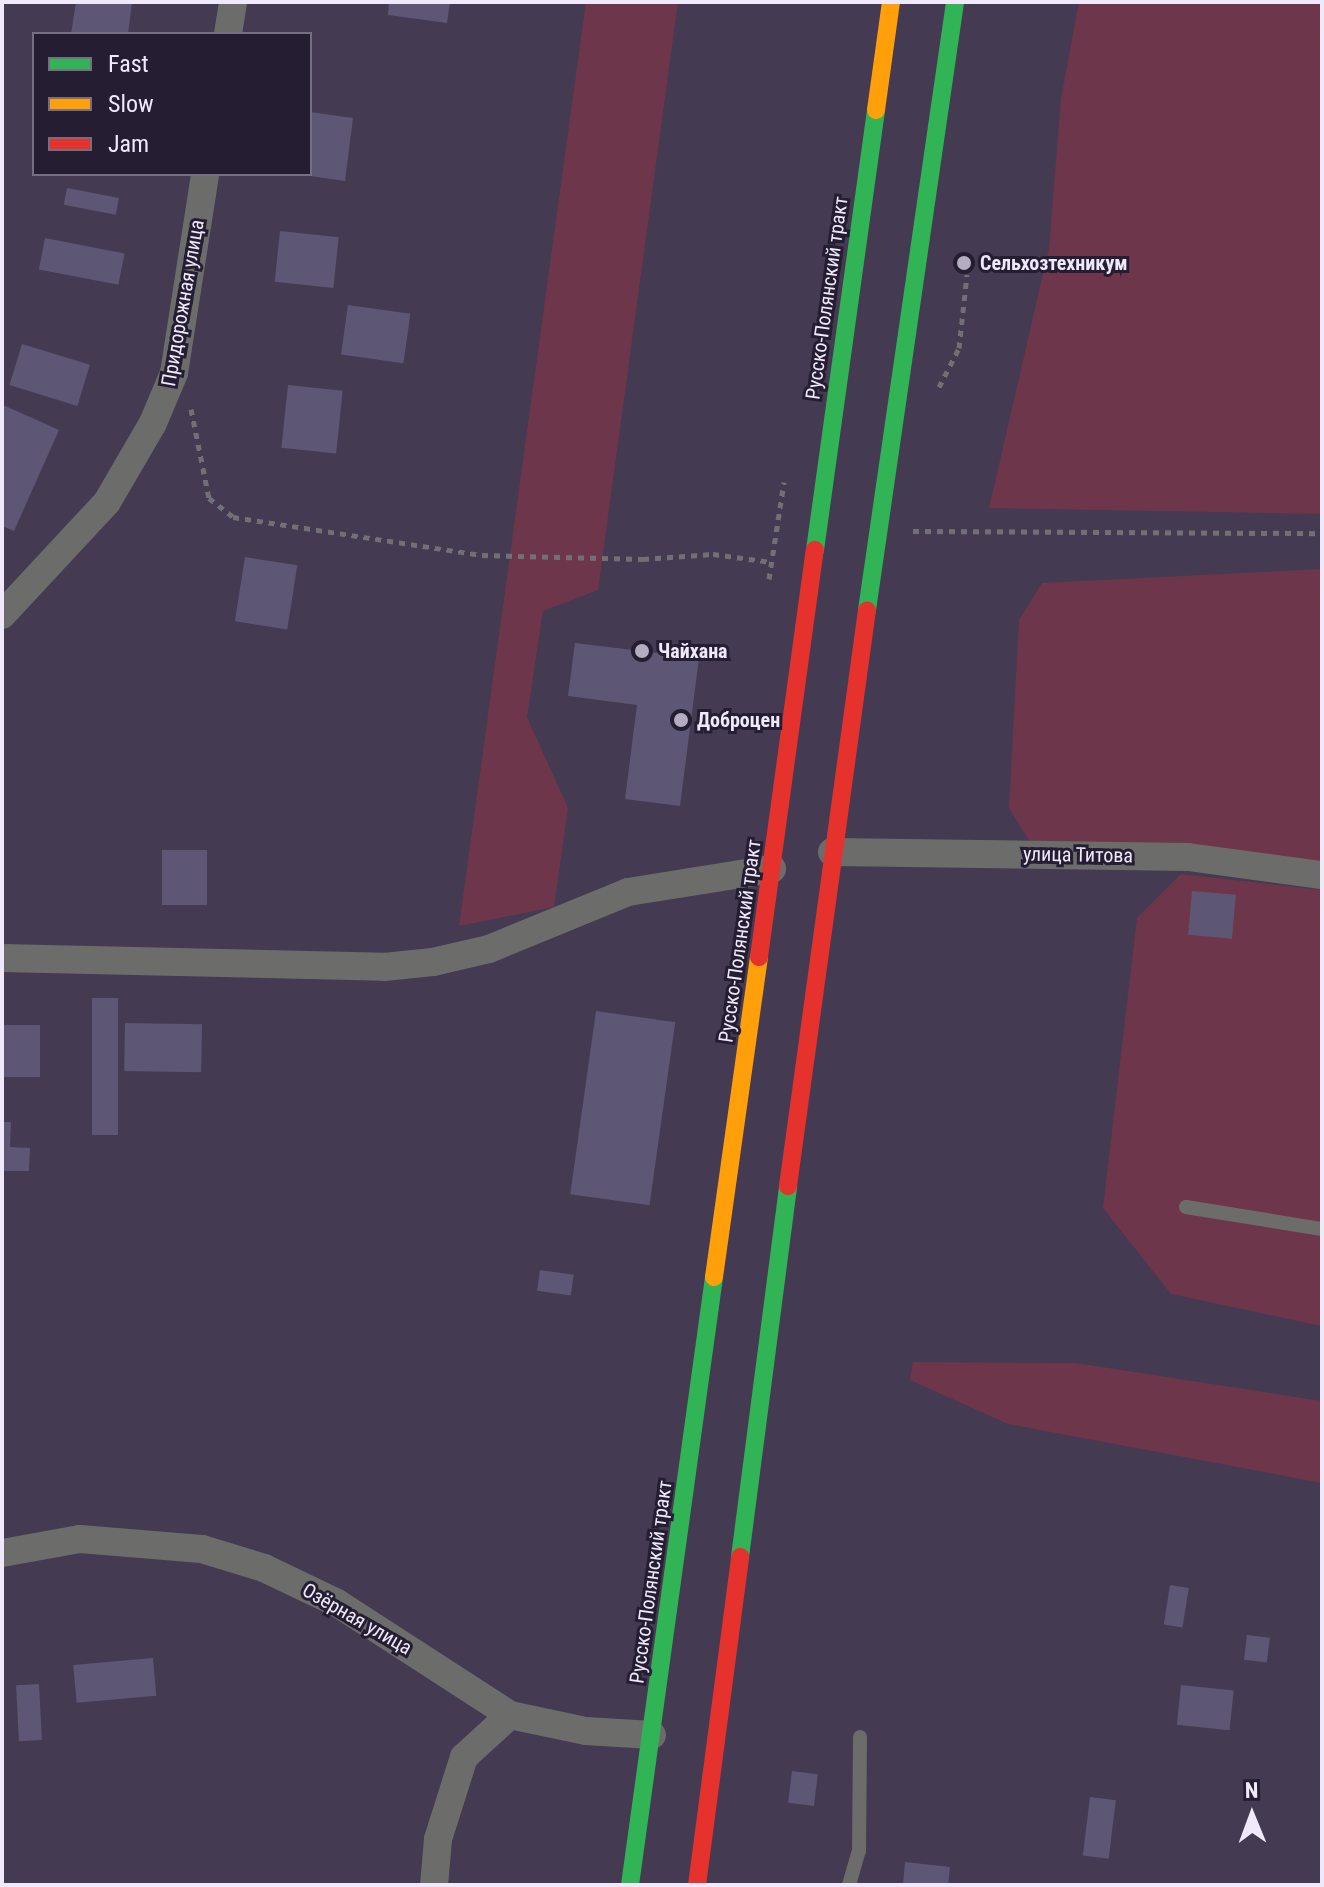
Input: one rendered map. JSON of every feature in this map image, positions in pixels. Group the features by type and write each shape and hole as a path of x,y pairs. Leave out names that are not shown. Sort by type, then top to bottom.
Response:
{"main road":[{"name":"Русско-Полянский тракт","path":"630,1885 891,2"},
{"path":"697,1885 832,852 955,2"}],"street":[{"path":"228,32 233,2"},
{"name":"Придорожная улица","path":"2,615 131,471 174,373 205,176"},
{"name":"улица Титова","path":"832,852 1188,857 1322,875"},
{"path":"2,958 384,967 433,962 489,949 628,892 772,869"},
{"name":"Озёрная улица","path":"2,1553 80,1539 134,1539 202,1549 264,1568 337,1603 510,1715 586,1731 652,1735"},
{"path":"434,1885 438,1839 464,1757 510,1715"}],"lane":[{"path":"1186,1207 1322,1229"},
{"path":"849,1885 859,1851 860,1737"}],"path":[{"path":"931,402 959,348 967,274"},
{"path":"174,373 188,390 209,498 233,517 482,555 643,559 713,554 771,562"},
{"path":"904,530 959,536 1322,533"}],"shaded area":[{"path":"586,2 678,2 598,590 543,611 527,717 568,808 554,907 459,926"},
{"path":"1079,2 1322,2 1322,514 989,508 1049,248 1061,99"},
{"path":"1322,569 1322,862 1030,842 1009,808 1019,620 1042,583"},
{"path":"1181,874 1322,890 1322,1326 1171,1294 1103,1208 1137,918"},
{"path":"913,1362 1076,1363 1322,1401 1322,1483 1008,1424 910,1380"}],"building":[{"path":"76,2 132,2 128,32 71,32"},
{"path":"389,2 450,2 447,23 388,15"},
{"path":"312,112 353,118 345,181 310,176"},
{"path":"67,188 119,198 116,215 64,205"},
{"path":"280,231 339,237 333,288 275,282"},
{"path":"45,238 125,253 118,285 39,269"},
{"path":"348,305 410,314 403,363 341,355"},
{"path":"22,344 90,365 77,406 9,385"},
{"path":"288,385 343,391 336,453 281,448"},
{"path":"3,405 59,430 14,531 2,526"},
{"path":"245,557 297,565 287,629 235,621"},
{"path":"575,643 699,658 680,806 625,799 637,705 568,696"},
{"path":"162,850 207,850 207,905 162,905"},
{"path":"1192,891 1236,895 1232,939 1188,935"},
{"path":"92,998 118,998 118,1135 92,1135"},
{"path":"596,1011 675,1022 649,1205 570,1194"},
{"path":"125,1023 202,1024 201,1072 124,1071"},
{"path":"2,1025 40,1025 40,1077 2,1077"},
{"path":"2,1122 11,1122 10,1147 30,1148 29,1171 2,1171"},
{"path":"540,1270 574,1275 571,1296 537,1291"},
{"path":"1170,1585 1189,1588 1183,1627 1164,1625"},
{"path":"1247,1635 1270,1638 1267,1663 1244,1660"},
{"path":"153,1658 156,1696 77,1703 73,1665"},
{"path":"39,1684 42,1740 19,1741 16,1685"},
{"path":"1181,1685 1234,1691 1230,1730 1177,1725"},
{"path":"792,1771 818,1774 814,1806 788,1803"},
{"path":"1090,1797 1116,1800 1109,1859 1083,1856"},
{"path":"905,1862 950,1867 948,1885 903,1885"}],"traffic: fast":[{"path":"867,610 955,2"},
{"path":"815,550 876,110"},
{"path":"740,1557 788,1186"},
{"path":"630,1885 714,1277"}],"traffic: slow":[{"path":"876,110 891,2"},
{"path":"714,1277 759,957"}],"traffic: jam":[{"path":"759,957 815,550"},
{"path":"788,1186 867,610"},
{"path":"697,1885 740,1557"}],"place":[{"name":"Сельхозтехникум","path":"964,263"},
{"name":"Чайхана","path":"642,651"},
{"name":"Доброцен","path":"681,720"}]}
